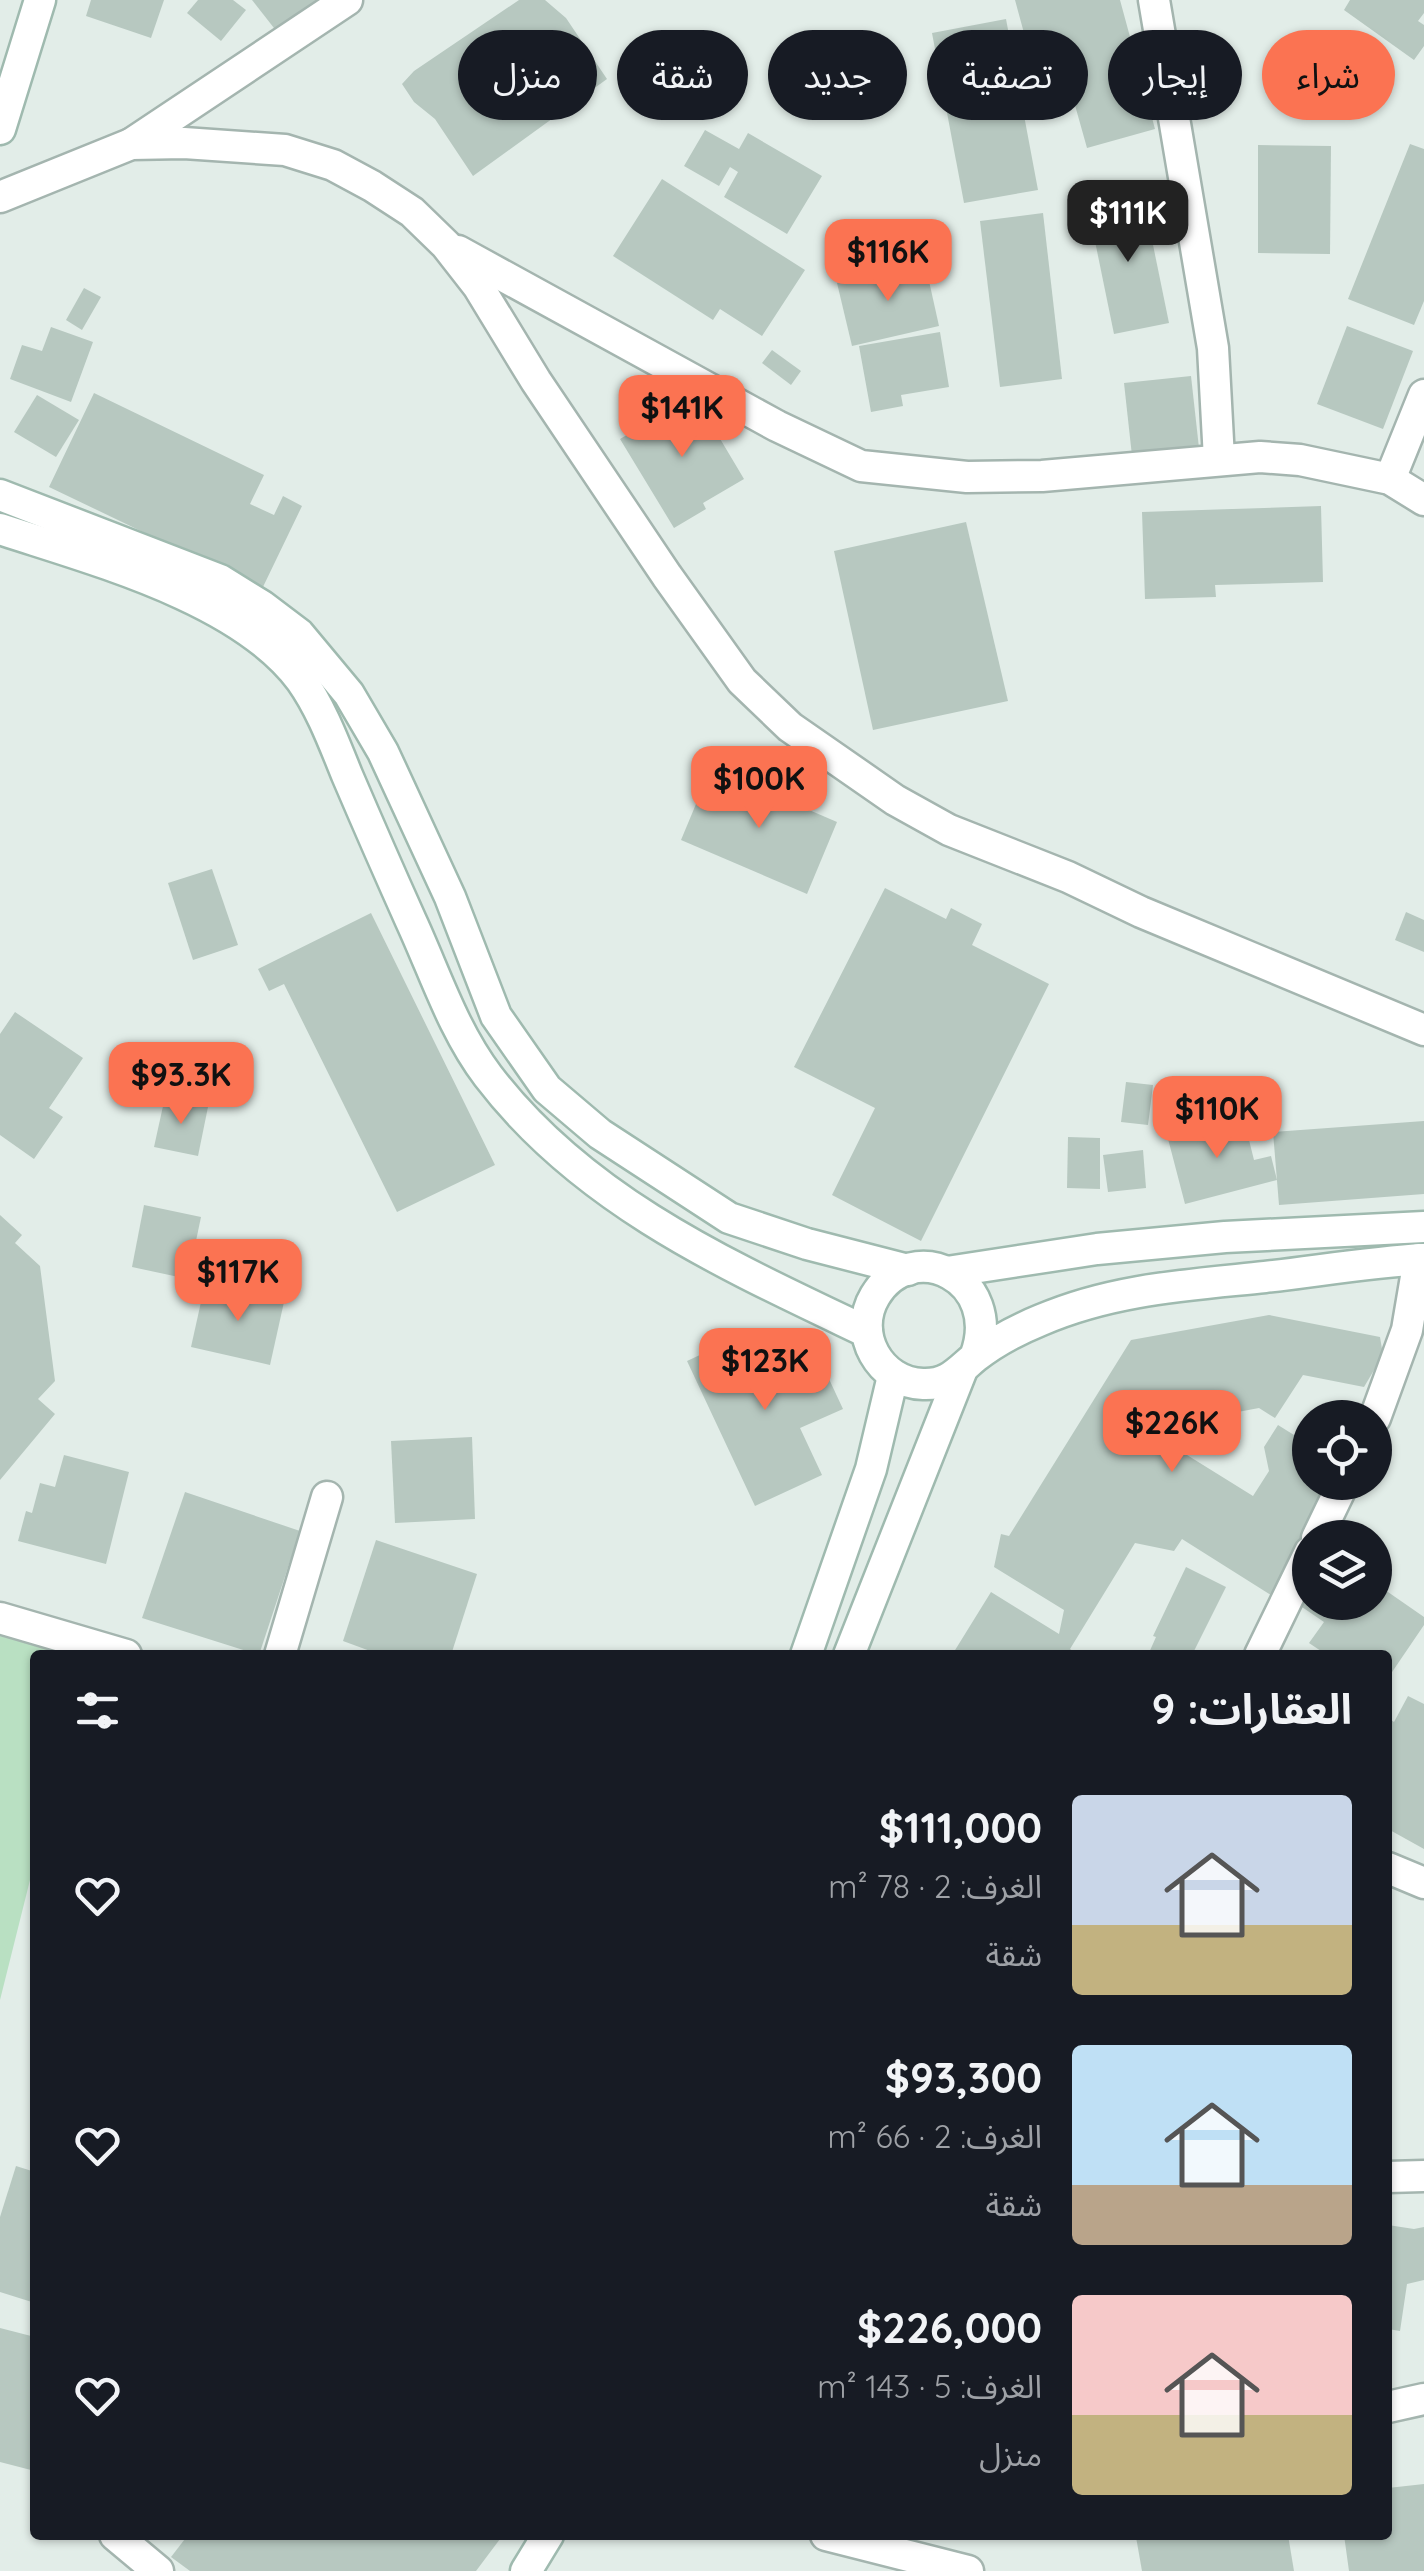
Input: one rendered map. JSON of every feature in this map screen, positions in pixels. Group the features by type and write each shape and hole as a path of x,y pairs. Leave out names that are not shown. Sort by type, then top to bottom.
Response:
{"street":[{"path":"0,130 40,0"},
{"path":"0,198 131,144 348,0"},
{"path":"1154,0 1213,348 1219,459"},
{"path":"131,144 184,143 285,150 333,165 412,212 446,245 478,286 536,380 742,681 790,726 895,800 949,830 1424,1030"},
{"path":"446,245 777,426 862,466 967,476 1042,476 1260,457 1300,460 1390,480 1424,500"},
{"path":"1390,480 1424,394"},
{"path":"3,491 220,580 299,634 349,694 383,752 450,897 496,1016 547,1088 600,1134 730,1218 808,1244 908,1270 928,1268 947,1272 1097,1250 1226,1237 1424,1227"},
{"path":"0,529 202,602 258,639 300,679 315,706 455,1025 515,1109 552,1146 617,1199 701,1252 867,1332"},
{"path":"908,1270 890,1279 876,1294 868,1312 867,1332 871,1349 893,1376 927,1384 944,1382 1042,1320 1116,1294 1421,1259 1407,1330 1382,1400"},
{"path":"851,1650 982,1338 982,1318 976,1299 964,1283 947,1272"},
{"path":"814,1650 871,1469 893,1376"},
{"path":"281,1650 326,1497"},
{"path":"1262,1650 1292,1589"},
{"path":"0,1618 109,1650"},
{"path":"1392,1870 1424,1883"},
{"path":"1392,2177 1424,2176"},
{"path":"1392,2406 1424,2399"},
{"path":"121,2540 158,2571"},
{"path":"526,2571 545,2540"},
{"path":"846,2540 968,2571"}],"green space":[{"path":"0,1633 66,1650 30,1650 30,1880 0,2000"}],"building":[{"path":"91,0 164,0 151,38 86,16"},
{"path":"198,0 233,0 246,10 221,41 187,13"},
{"path":"252,0 330,0 281,37"},
{"path":"519,0 545,0 574,30 475,30"},
{"path":"1015,0 1120,0 1128,30 1108,30 1108,120 1153,120 1155,129 1087,148 1079,120 1088,120 1088,30 1023,30"},
{"path":"1350,0 1424,0 1424,13 1418,21 1424,25 1424,46 1414,60 1395,46 1395,30 1372,30 1344,10"},
{"path":"1006,19 1008,30 948,30"},
{"path":"458,41 458,120 550,120 473,176 435,119 414,102 402,84 414,71"},
{"path":"597,64 607,79 597,86"},
{"path":"948,120 1025,120 1038,190 964,203"},
{"path":"705,130 739,149 748,133 822,176 787,234 724,197 738,172 730,167 719,186 684,166"},
{"path":"1410,144 1424,149 1424,301 1414,325 1348,299"},
{"path":"1258,145 1331,146 1330,254 1258,253"},
{"path":"662,179 805,270 762,336 720,309 713,320 613,256"},
{"path":"1143,196 1169,323 1114,334 1088,207"},
{"path":"1043,213 1062,379 1000,387 980,221"},
{"path":"925,263 939,326 852,346 837,283"},
{"path":"84,288 101,297 82,330 66,320"},
{"path":"1347,326 1413,351 1383,429 1317,404"},
{"path":"51,327 93,342 71,402 10,379 22,345 42,351"},
{"path":"940,332 949,387 901,395 903,406 871,412 859,346"},
{"path":"772,350 801,371 791,385 762,363"},
{"path":"1191,376 1201,466 1134,474 1124,383"},
{"path":"94,393 264,475 250,504 274,515 283,496 302,506 262,589 49,487"},
{"path":"37,395 79,420 56,457 14,432"},
{"path":"694,395 744,479 703,503 706,509 674,528 620,439"},
{"path":"1321,506 1323,582 1215,585 1216,597 1145,599 1142,512"},
{"path":"966,522 1008,701 873,730 834,551"},
{"path":"711,768 837,822 807,894 681,840"},
{"path":"212,869 238,945 193,960 168,883"},
{"path":"885,888 946,919 951,908 982,924 972,945 1049,984 921,1241 832,1195 875,1108 794,1067"},
{"path":"1406,912 1424,920 1424,952 1395,940"},
{"path":"371,913 495,1165 397,1212 284,984 269,991 258,969"},
{"path":"15,1012 83,1058 49,1108 63,1117 34,1159 0,1135 0,1034"},
{"path":"1126,1082 1153,1085 1148,1125 1121,1122"},
{"path":"165,1097 208,1107 198,1156 154,1147"},
{"path":"1243,1116 1254,1160 1271,1156 1277,1180 1185,1204 1167,1135"},
{"path":"1424,1121 1424,1194 1279,1205 1273,1132"},
{"path":"1068,1137 1100,1138 1100,1189 1067,1188"},
{"path":"1143,1150 1146,1188 1108,1192 1103,1155"},
{"path":"144,1205 201,1217 188,1279 132,1267"},
{"path":"0,1215 22,1235 15,1243 40,1266 55,1381 38,1399 55,1414 0,1480"},
{"path":"205,1284 284,1302 270,1365 191,1347"},
{"path":"1269,1315 1380,1337 1383,1355 1364,1387 1303,1375 1275,1418 1259,1408 1211,1417 1187,1455 1253,1496 1269,1471 1264,1447 1278,1425 1292,1434 1292,1500 1338,1500 1326,1520 1292,1520 1292,1575 1277,1599 1182,1539 1174,1551 1135,1543 1071,1650 955,1650 991,1592 1059,1634 1064,1610 994,1567 1001,1534 1009,1536 1131,1340"},
{"path":"743,1335 755,1362 790,1346 802,1372 822,1364 843,1409 800,1428 822,1475 755,1506 687,1361"},
{"path":"472,1437 475,1519 395,1523 391,1441"},
{"path":"64,1455 129,1472 106,1564 18,1541 26,1511 32,1513 40,1483 55,1487"},
{"path":"185,1492 300,1531 261,1650 243,1650 142,1618"},
{"path":"376,1540 477,1574 453,1650 367,1650 343,1641"},
{"path":"1186,1567 1226,1587 1194,1650 1150,1650 1156,1637 1153,1636"},
{"path":"1392,1595 1424,1617 1424,1625 1392,1672 1392,1650 1320,1650 1309,1643 1324,1622 1321,1620 1392,1620"},
{"path":"1408,1696 1424,1704 1424,1849 1392,1831 1394,1722"},
{"path":"16,2166 30,2170 30,2301 0,2292 0,2217"},
{"path":"1392,2226 1424,2227 1424,2280 1407,2284 1400,2331 1392,2330"},
{"path":"0,2328 30,2336 30,2470 0,2462"},
{"path":"1424,2484 1424,2571 1349,2571 1345,2540 1392,2540 1392,2488"},
{"path":"184,2540 499,2540 476,2571 190,2571 171,2557"},
{"path":"1137,2540 1289,2540 1294,2571 1142,2571"}]}
